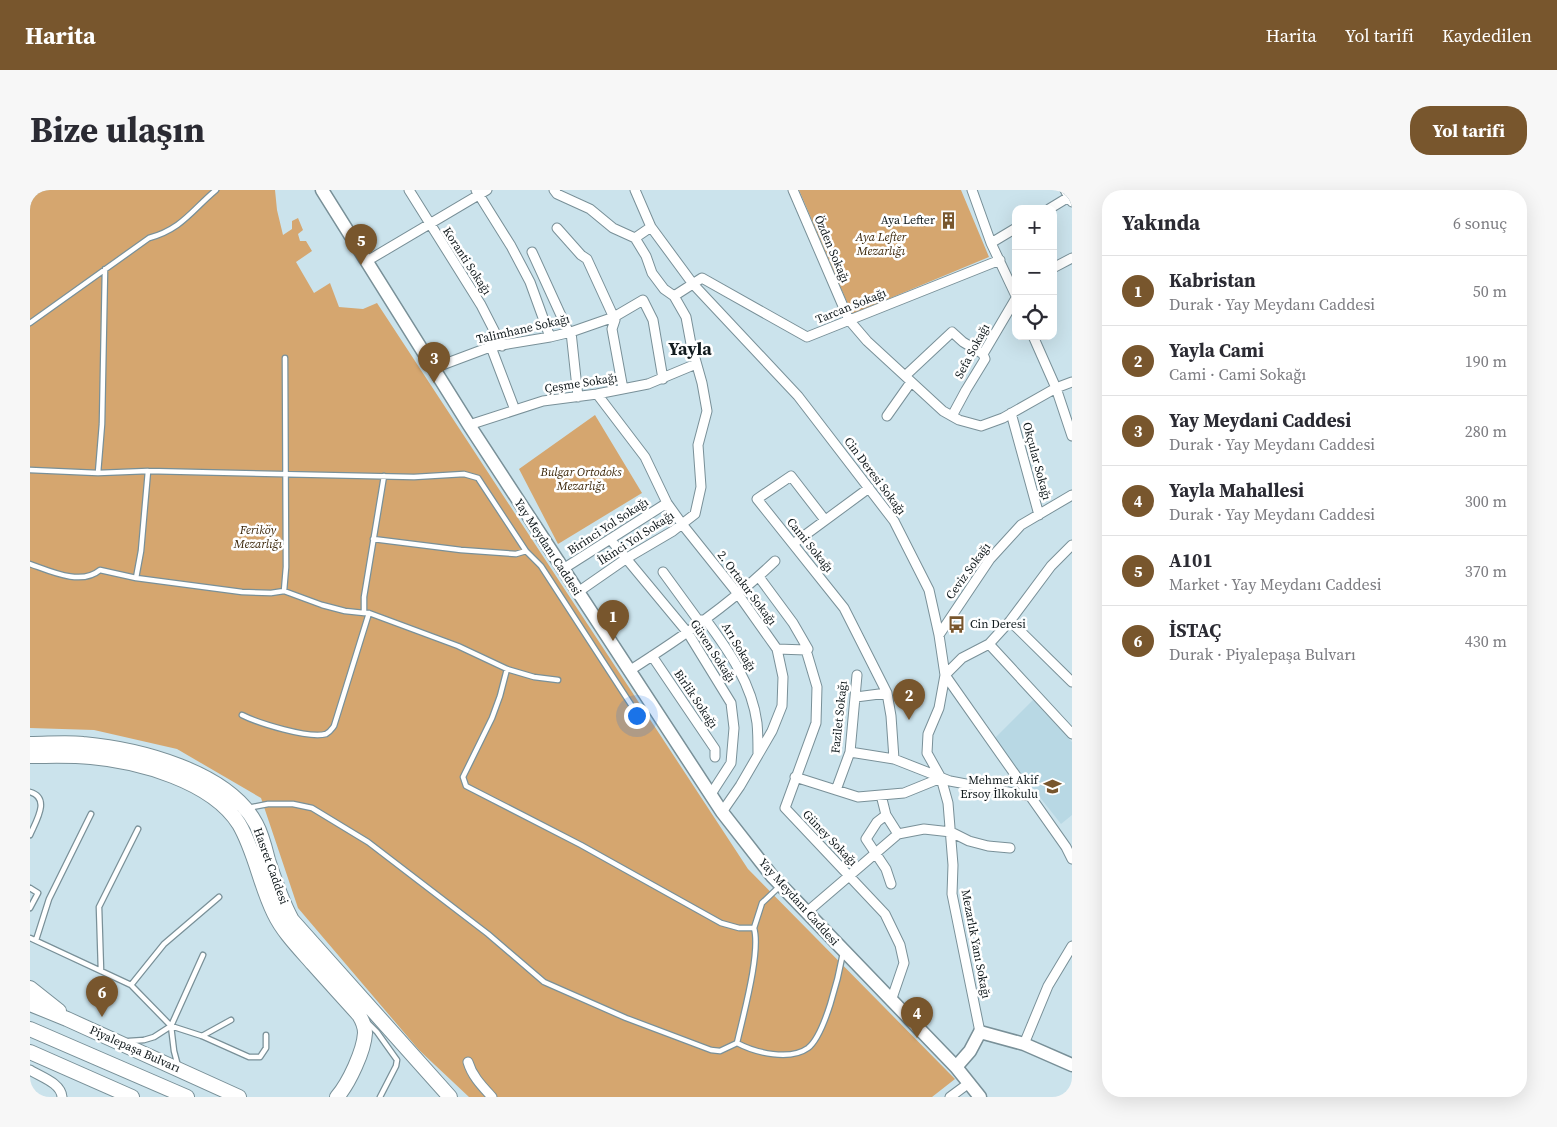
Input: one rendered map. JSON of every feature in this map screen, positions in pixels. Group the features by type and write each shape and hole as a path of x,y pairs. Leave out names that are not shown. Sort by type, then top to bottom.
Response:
{"main road":[{"name":"Hasret Caddesi","path":"30,744 97,745 157,758 202,776 228,792 256,823 277,887 292,920 450,1097"},
{"name":"Hasret Caddesi","path":"30,756 93,757 160,771 203,791 226,809 235,819 242,832 281,925 300,949 359,1014"},
{"path":"235,819 245,809"},
{"path":"30,988 67,1018"},
{"name":"Piyalepaşa Bulvarı","path":"30,1004 67,1018 239,1097"},
{"path":"337,1097 350,1078 363,1046 364,1026 359,1014"},
{"name":"Piyalepaşa Bulvarı","path":"30,1029 187,1097"},
{"path":"30,1052 128,1095"}],"street":[{"name":"Yay Meydanı Caddesi","path":"322,190 469,426 722,812 781,885 956,1067 980,1097"},
{"name":"Koranti Sokağı","path":"409,190 480,305 502,346"},
{"path":"367,261 429,224 477,192 487,190"},
{"path":"554,190 557,194 590,209 613,228 635,238 651,227"},
{"name":"Cin Deresi Sokağı","path":"635,190 651,227 692,284 798,396 894,521 929,590 939,635 945,675 1030,796 1069,844 1072,859"},
{"name":"Özden Sokağı","path":"793,190 849,320 867,341 943,411 959,420 982,426 1012,413 1056,388 1072,382"},
{"path":"972,190 991,243 1012,287"},
{"path":"477,192 511,246 530,282 550,337"},
{"path":"1055,205 1070,196"},
{"path":"557,228 581,255 587,259 614,317 612,329 623,389"},
{"path":"991,243 1012,230"},
{"name":"İkinci Yol Sokağı","path":"578,592 695,514 701,487 698,445 700,431 707,411 686,317 674,296 664,289 652,273 646,256 635,238"},
{"path":"532,252 570,332 578,396"},
{"path":"1057,266 1072,258"},
{"name":"Tarcan Sokağı","path":"692,284 702,278 807,337 1000,260"},
{"path":"674,296 692,284"},
{"name":"Sefa Sokağı","path":"952,416 985,359 983,354 1014,295"},
{"name":"Talimhane Sokağı","path":"434,368 492,347 570,332 614,317 643,300 653,320 663,379"},
{"path":"887,416 908,379 952,332 963,342 983,354"},
{"path":"1035,340 1056,388 1072,436"},
{"path":"492,347 515,410"},
{"name":"Çeşme Sokağı","path":"469,426 543,401 597,394 648,384 696,364"},
{"name":"2. Ortakır Sokağı","path":"597,394 645,457 667,503 738,594 777,649 783,677 782,706 772,730 758,755 722,812"},
{"name":"Okçular Sokağı","path":"1012,413 1039,515"},
{"name":"Cami Sokağı","path":"825,520 791,476 757,499 844,608 886,693 891,716 894,759"},
{"path":"793,544 869,488"},
{"name":"Ceviz Sokağı","path":"939,635 990,559 1021,525 1072,494"},
{"name":"Birinci Yol Sokağı","path":"563,569 667,503"},
{"name":"Güven Sokağı","path":"610,539 688,632 732,703 734,728 731,763 711,794"},
{"path":"945,675 962,658 989,644 1010,621 1051,566 1072,545"},
{"path":"629,671 706,620 759,577 775,561"},
{"name":"Arı Sokağı","path":"662,572 698,620 706,620 734,661 749,691 757,723 758,755"},
{"path":"759,577 793,623 808,649"},
{"path":"1010,621 1072,682"},
{"path":"989,644 1072,734"},
{"name":"Güney Sokağı","path":"777,649 806,650 817,686 816,723 785,808 885,914 900,944 904,963 891,1001"},
{"name":"Birlik Sokağı","path":"652,656 715,749 715,757"},
{"name":"Fazilet Sokağı","path":"836,790 850,752 856,697 856,675"},
{"name":"Mezarlık Yanı Sokağı","path":"945,675 939,708 928,734 927,753 941,778 948,803 951,832 952,894 980,1032"},
{"path":"856,697 886,693"},
{"path":"850,752 894,759 950,781 1030,796"},
{"path":"796,777 858,797 904,793 941,778"},
{"path":"881,795 886,815 898,834"},
{"path":"886,815 877,822 866,839 886,869 891,884"},
{"path":"807,912 898,834 924,829 951,832 969,841 1010,848"},
{"path":"1024,1044 1048,986 1072,946"},
{"path":"956,1067 970,1051 980,1032 1024,1044 1072,1065"},
{"path":"468,1062 471,1071 492,1097"},
{"path":"30,1070 55,1084 62,1092 62,1097"},
{"path":"950,1097 969,1083"}],"lane":[{"path":"30,323 149,238 162,234 180,224 216,190"},
{"path":"98,473 102,424 105,269"},
{"path":"284,591 286,567 285,358"},
{"path":"30,470 98,473 148,471 414,477 464,474 478,478 526,552 541,566 641,720"},
{"path":"136,578 141,551 148,471"},
{"path":"242,715 256,722 312,734 330,732 348,681 367,613 364,597 384,476"},
{"path":"373,540 461,550 516,554 526,552"},
{"path":"30,564 73,577 93,575 100,570 136,578 242,592 271,593 284,591 322,606 367,613 458,646 507,669 534,677 558,680"},
{"path":"507,669 492,718 463,777 466,786 581,845 721,923 739,928 754,928"},
{"path":"30,792 37,794 40,798 41,809 30,835"},
{"path":"245,809 268,804 293,804 312,808 368,842 488,934 544,982 626,1018 711,1050 720,1051 737,1043"},
{"path":"36,940 49,899 91,814"},
{"path":"101,971 98,907 138,829"},
{"path":"737,1043 750,984 756,936 754,928 762,903 781,885"},
{"path":"30,888 49,899"},
{"path":"30,908 38,893"},
{"path":"131,985 164,944 218,897"},
{"path":"30,938 131,985 171,1026 202,1036 249,1057 260,1057 266,1048 266,1035"},
{"path":"737,1043 746,1048 773,1054 795,1053 808,1048 819,1033 830,1005 843,951"},
{"path":"120,1042 150,1039 171,1026 204,956"},
{"path":"359,1014 377,1032 397,1060 396,1066 380,1097"},
{"path":"202,1036 231,1020"},
{"path":"171,1026 174,1051 180,1069"}],"shaded area":[{"name":"Mehmet Akif Ersoy İlkokulu","path":"1033,700 1072,742 1072,815 1061,824 994,739"}],"green space":[{"name":"Feriköy Mezarlığı","path":"33,190 275,190 277,210 283,235 292,229 292,221 298,218 303,230 298,234 300,241 306,241 312,251 296,262 314,293 330,283 339,307 363,309 377,303 748,869 955,1079 932,1097 469,1097 419,1050 298,908 261,798 177,749 94,730 30,728 30,194"},
{"name":"Aya Lefter Mezarlığı","path":"799,190 961,190 989,257 852,314"},
{"name":"Bulgar Ortodoks Mezarlığı","path":"595,415 642,493 558,544 519,469"}],"place":[{"name":"Aya Lefter","path":"949,220"},
{"name":"A101","path":"361,265"},
{"name":"Yay Meydani Caddesi","path":"434,383"},
{"name":"Cin Deresi","path":"956,624"},
{"name":"Kabristan","path":"613,641"},
{"name":"Yayla Cami","path":"909,720"},
{"name":"Mehmet Akif Ersoy İlkokulu","path":"1052,787"},
{"name":"İSTAÇ","path":"102,1017"},
{"name":"Yayla Mahallesi","path":"917,1038"}],"district":[{"name":"Yayla","path":"690,349"}]}
